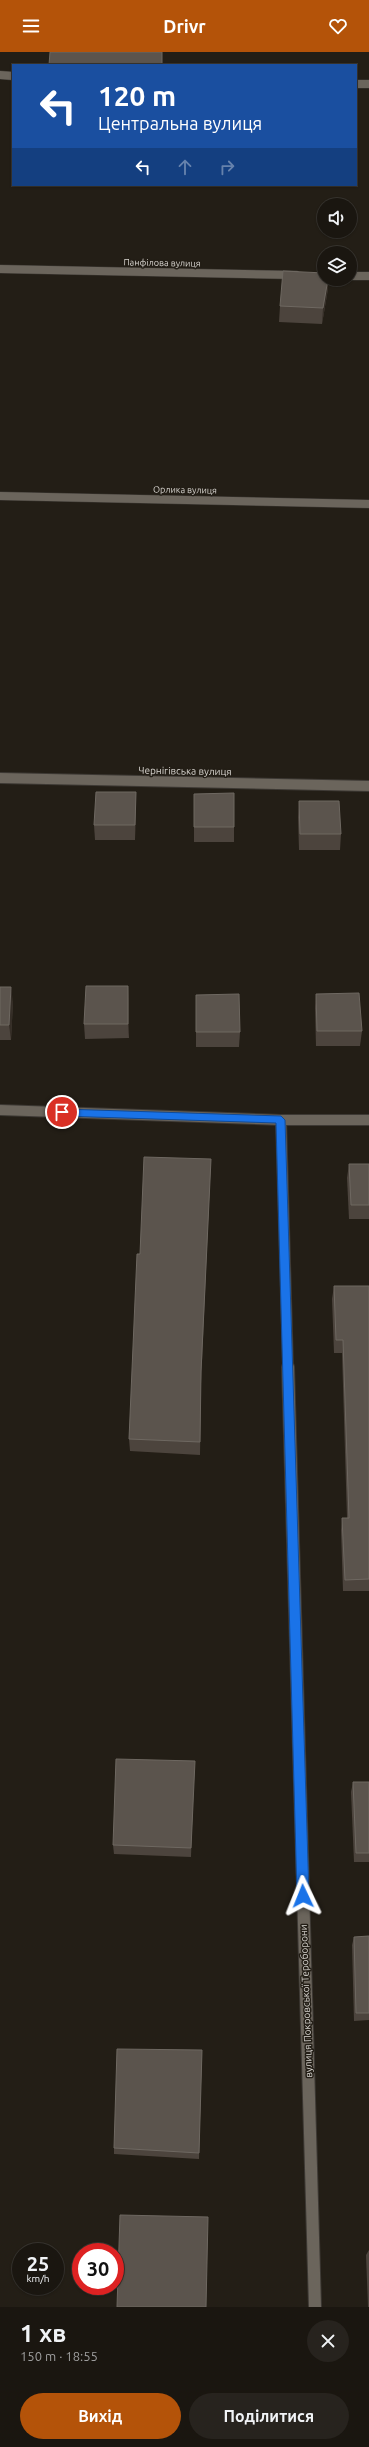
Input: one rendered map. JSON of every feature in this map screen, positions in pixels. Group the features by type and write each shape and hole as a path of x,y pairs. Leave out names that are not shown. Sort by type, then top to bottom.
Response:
{"street":[{"path":"0,76 12,76"},
{"path":"357,84 369,84"},
{"name":"Панфілова вулиця","path":"0,269 308,275"},
{"path":"357,276 369,276"},
{"name":"Орлика вулиця","path":"0,496 369,504"},
{"name":"Чернігівська вулиця","path":"0,778 369,786"},
{"path":"0,1110 281,1120 369,1120"},
{"name":"вулиця Покровської Тероборони","path":"281,1120 315,2307"}],"building":[{"path":"50,52 162,52 162,64 49,64"},
{"path":"283,271 317,273 317,286 327,286 323,308 280,306"},
{"path":"96,792 136,792 135,825 94,825"},
{"path":"234,793 234,827 194,827 194,794"},
{"path":"299,801 339,801 341,834 300,834"},
{"path":"86,986 128,986 128,1024 84,1024"},
{"path":"0,987 11,987 9,1025 0,1025"},
{"path":"359,993 362,1031 317,1031 316,994"},
{"path":"239,994 240,1032 196,1032 196,995"},
{"path":"144,1157 211,1159 201,1372 200,1442 129,1439 137,1254 140,1254"},
{"path":"349,1164 369,1164 369,1205 351,1205"},
{"path":"334,1286 369,1286 369,1579 345,1580 342,1518 349,1518 343,1340 336,1340"},
{"path":"116,1759 195,1761 191,1848 113,1845"},
{"path":"353,1782 369,1782 369,1853 356,1853"},
{"path":"369,1936 369,2013 356,2013 354,1937"},
{"path":"117,2049 202,2050 199,2153 114,2148"},
{"path":"120,2215 208,2217 206,2307 117,2307 117,2295 124,2295 124,2243 119,2243"}],"route":[{"path":"62,1112 281,1120 303,1896"}]}
